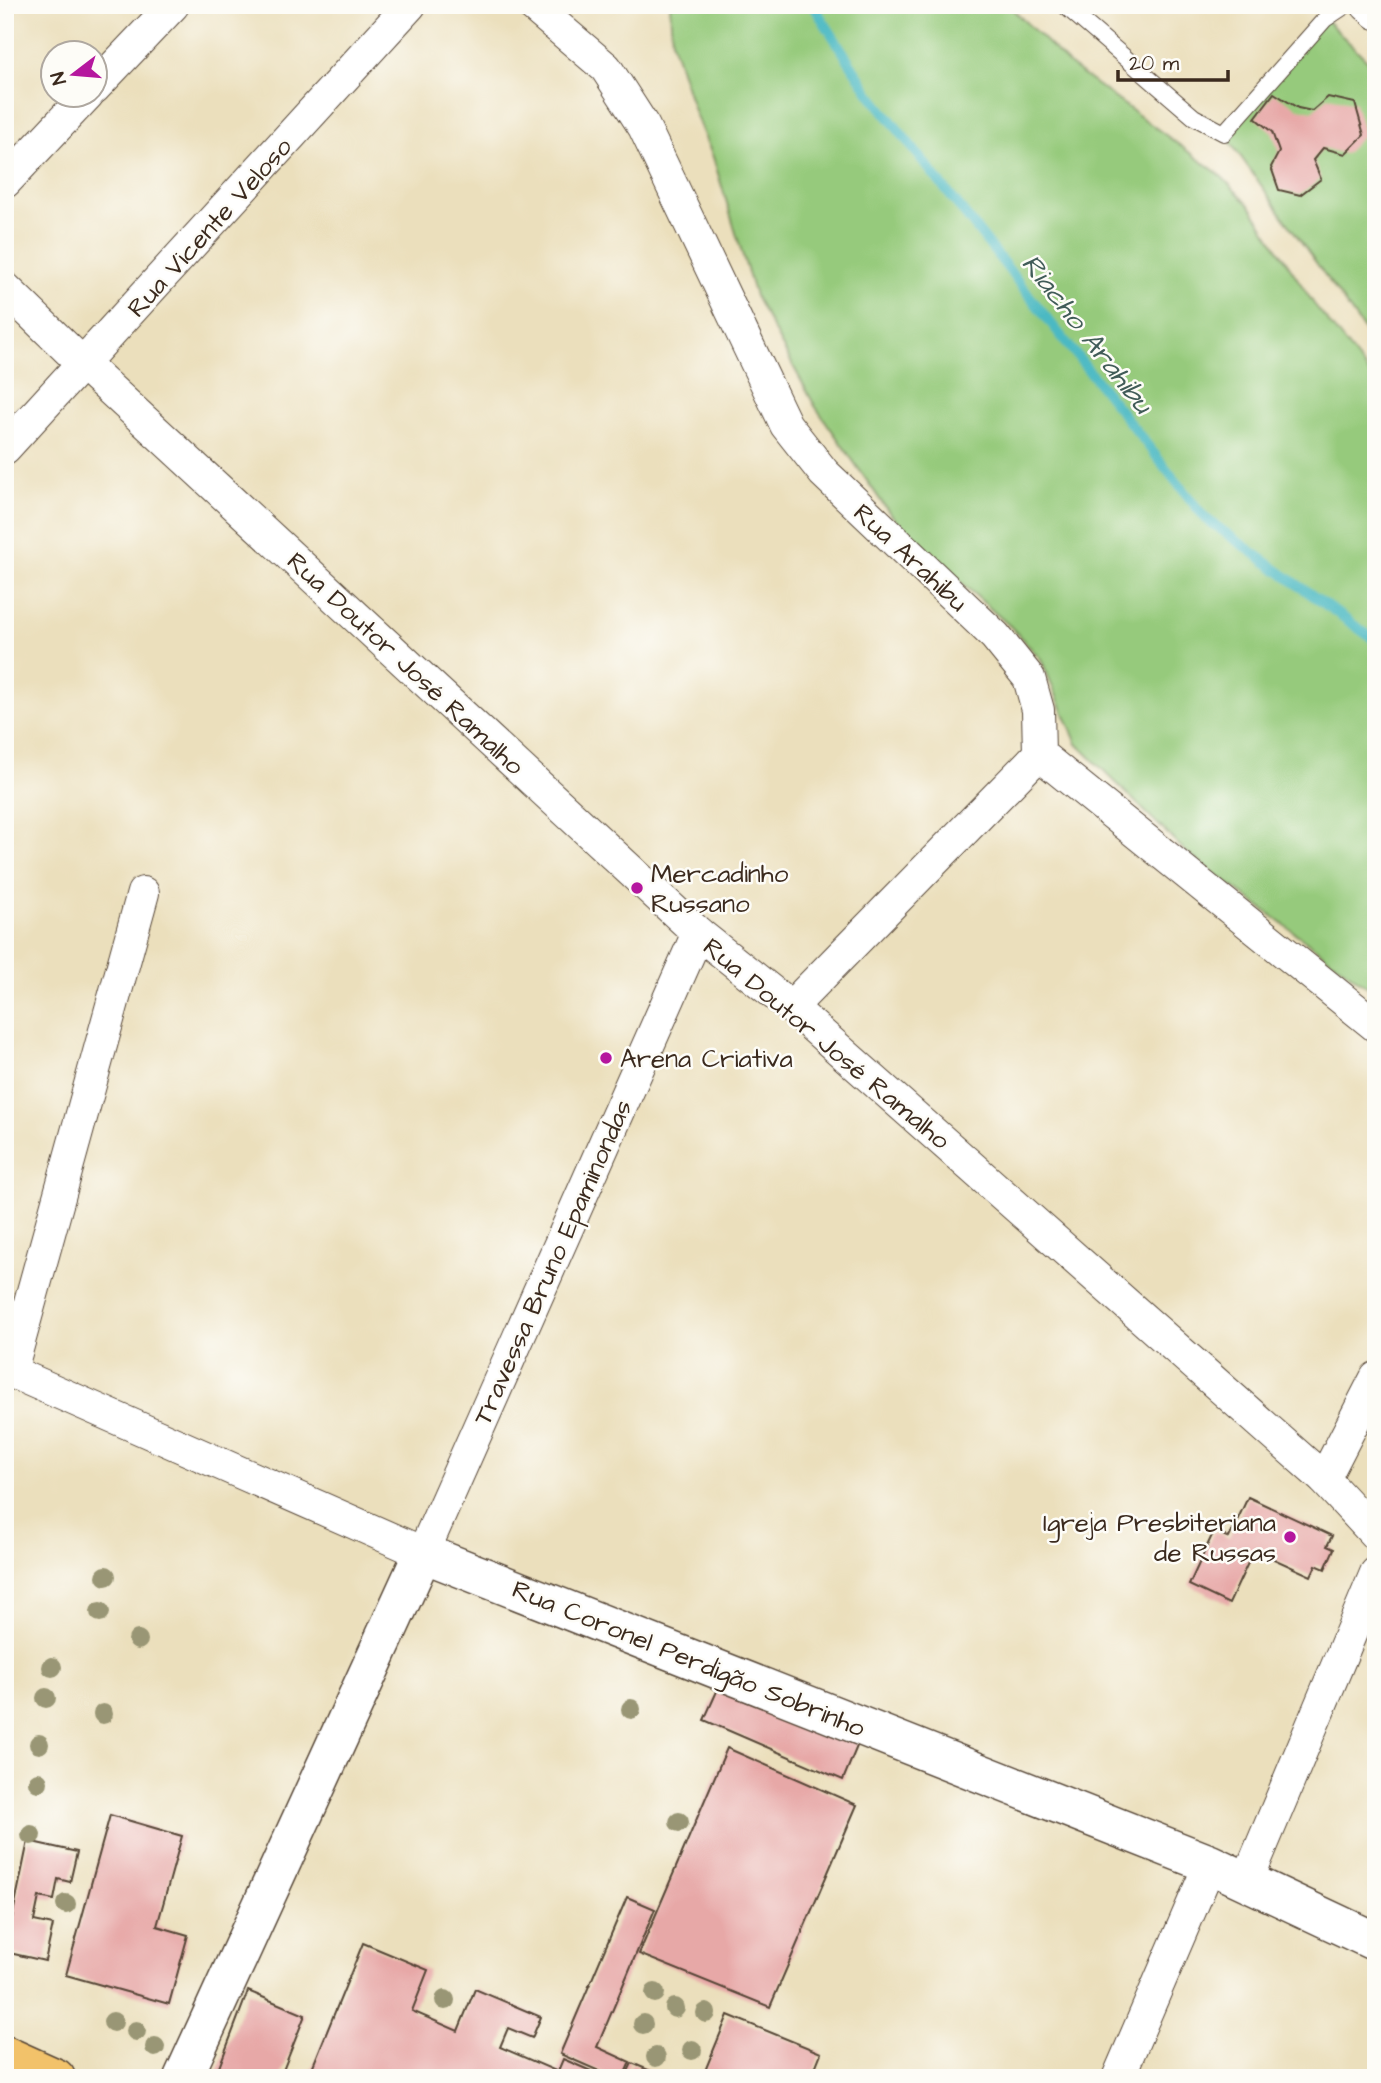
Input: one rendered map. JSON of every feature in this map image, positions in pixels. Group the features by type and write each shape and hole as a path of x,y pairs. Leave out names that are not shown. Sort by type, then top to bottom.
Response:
{"main road":[{"path":"5,2055 56,2078"}],"street":[{"path":"108,73 173,5"},
{"name":"Rua Vicente Veloso","path":"5,448 84,365 410,5"},
{"name":"Rua Arahibu","path":"532,5 606,68 644,127 786,425 824,473 995,636 1029,678 1038,710 1040,754"},
{"path":"1367,5 1376,13"},
{"path":"5,182 75,108"},
{"name":"Rua Doutor José Ramalho","path":"5,288 84,365 698,933 791,1007 1324,1479 1376,1535"},
{"path":"791,1007 1040,754 1376,1026"},
{"path":"8,1370 144,893"},
{"name":"Travessa Bruno Epaminondas","path":"423,1553 698,933"},
{"name":"Rua Coronel Perdigão Sobrinho","path":"8,1370 423,1553 1210,1864 1376,1942"},
{"path":"1324,1479 1376,1378"},
{"path":"183,2078 423,1553"},
{"path":"1246,1883 1376,1573"},
{"path":"1118,2078 1210,1864"}],"lane":[{"path":"1064,5 1194,117 1224,134 1325,19 1346,5"}],"green space":[{"path":"670,5 1008,5 1071,66 1219,174 1250,206 1314,304 1376,382 1376,993 1186,852 1077,744 1041,659 1011,627 919,545 888,511 815,406 755,296 713,157 695,114 672,42"},
{"path":"1325,19 1376,69 1376,347 1224,133"}],"building":[{"path":"1274,93 1298,108 1312,111 1328,97 1355,103 1364,135 1345,154 1323,148 1313,160 1321,179 1300,195 1279,190 1271,167 1279,152 1272,132 1255,118"},
{"path":"1248,1497 1332,1536 1327,1546 1334,1549 1325,1569 1316,1565 1311,1576 1254,1550 1229,1604 1189,1585 1214,1531 1229,1538"},
{"path":"722,1680 860,1739 843,1780 704,1720"},
{"path":"727,1748 857,1805 770,2007 639,1954"},
{"path":"110,1815 182,1836 157,1926 188,1935 169,2004 66,1975"},
{"path":"28,1841 77,1852 70,1882 58,1879 54,1900 39,1897 34,1921 53,1925 45,1961 5,1952"},
{"path":"627,1897 655,1909 597,2047 630,2062 623,2078 615,2078 560,2054"},
{"path":"363,1943 428,1970 412,2011 458,2031 475,1989 541,2017 532,2038 508,2028 500,2047 556,2071 554,2078 308,2078"},
{"path":"248,1991 305,2015 280,2078 215,2078"},
{"path":"728,2015 821,2053 811,2078 702,2078"},
{"path":"563,2059 607,2078 555,2078"},
{"path":"632,2063 667,2078 625,2078"}],"waterway":[{"name":"Riacho Arahibu","path":"813,5 870,94 1205,518 1376,641"}],"place":[{"name":"Mercadinho Russano","path":"637,888"},
{"name":"Arena Criativa","path":"606,1058"},
{"name":"Igreja Presbiteriana de Russas","path":"1290,1537"}]}
